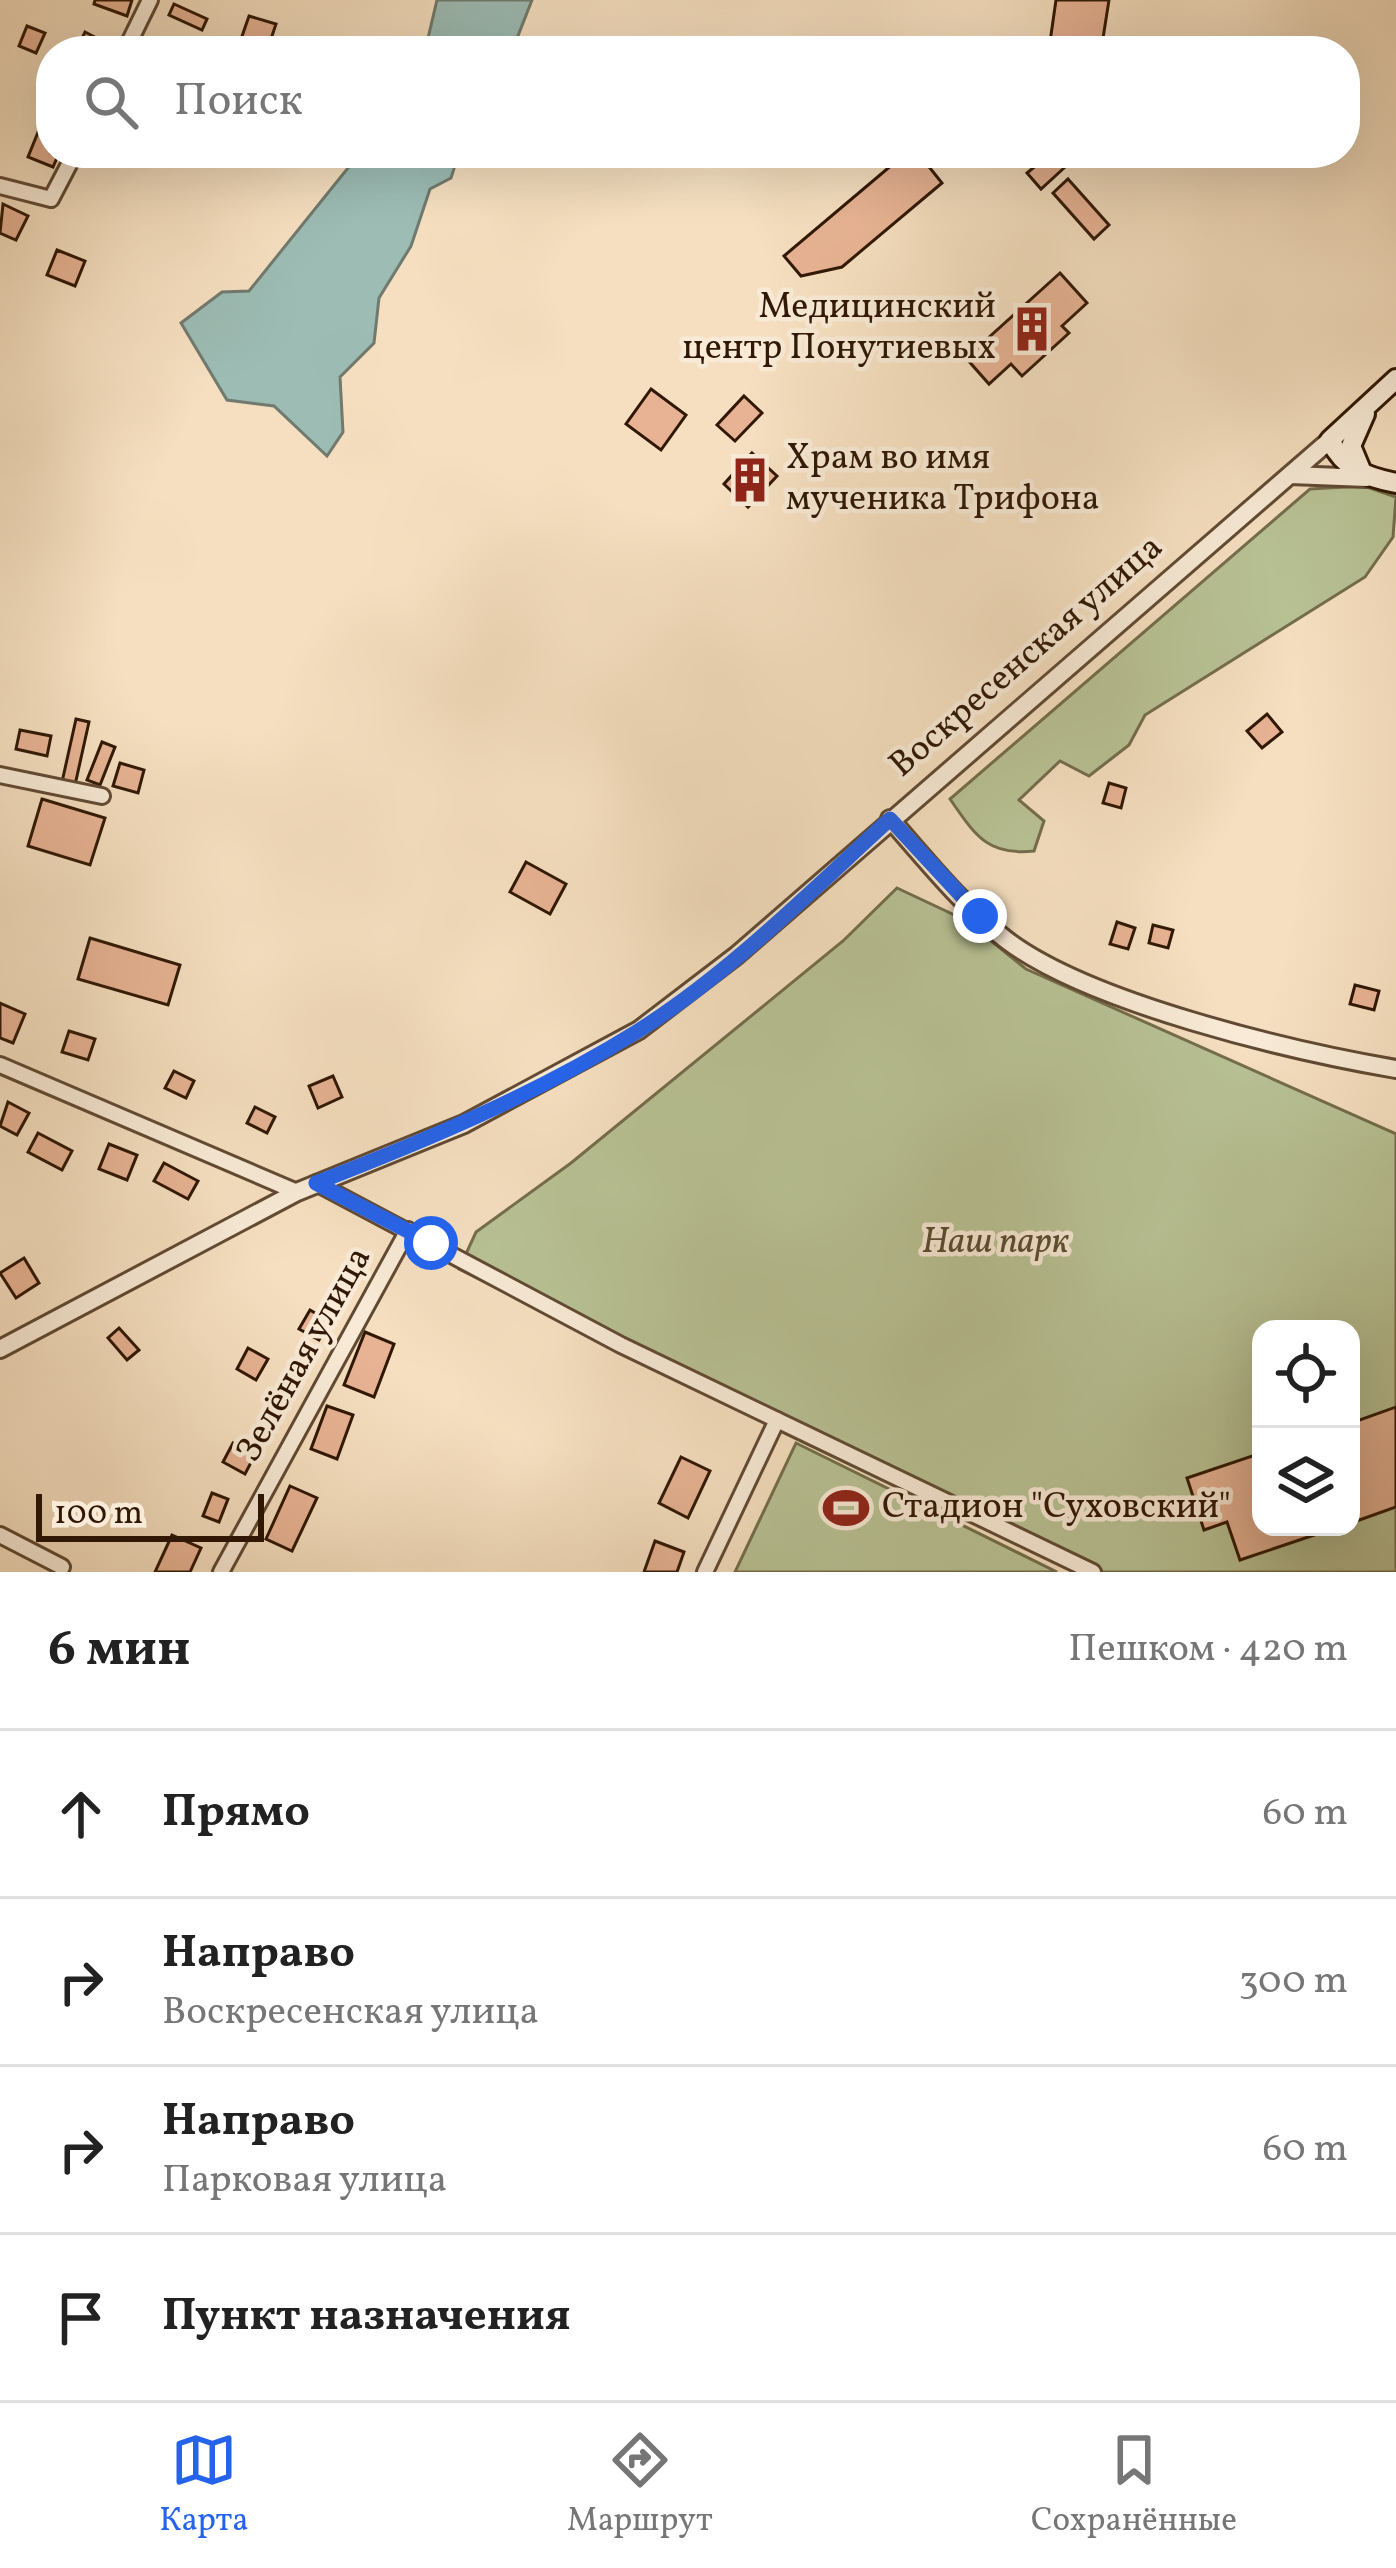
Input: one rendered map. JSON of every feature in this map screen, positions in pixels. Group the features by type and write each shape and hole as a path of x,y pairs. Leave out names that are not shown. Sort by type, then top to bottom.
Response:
{"main road":[{"name":"Воскресенская улица","path":"1330,440 1396,379"},
{"path":"1368,478 1351,446 1373,402"},
{"path":"1330,440 1348,465 1368,478 1396,483"}],"street":[{"path":"132,36 150,0"},
{"path":"0,186 52,199 67,168"},
{"name":"Воскресенская улица","path":"0,1349 297,1192 464,1124 639,1030 737,956 1330,440"},
{"path":"1290,475 1368,478"},
{"path":"0,776 102,796"},
{"path":"890,819 980,916 1052,967 1162,1010 1396,1070"},
{"path":"0,1065 297,1192"},
{"path":"316,1183 621,1346 1093,1572"},
{"name":"Зелёная улица","path":"221,1572 408,1231"},
{"path":"704,1572 777,1420"},
{"path":"0,1535 62,1567"}],"green space":[{"path":"1364,486 1396,497 1393,537 1365,577 1145,715 1129,745 1089,776 1060,761 1019,800 1044,821 1034,851 1005,850 975,833 950,799 1310,489"},
{"name":"Наш парк","path":"897,888 965,920 1026,969 1396,1134 1396,1572 1076,1572 459,1269 476,1232 571,1163 843,941"},
{"name":"Стадион \"Суховский\"","path":"796,1443 1057,1572 735,1572"}],"water":[{"path":"437,0 532,0 518,36 429,36"},
{"path":"348,168 454,168 451,178 430,189 411,246 379,298 374,343 340,377 343,432 327,456 274,406 227,400 181,323 222,292 249,291"}],"building":[{"path":"95,0 132,0 127,16 94,4"},
{"path":"1056,0 1109,0 1103,36 1051,36"},
{"path":"174,4 207,19 202,30 169,15"},
{"path":"249,16 276,24 272,36 242,36"},
{"path":"27,26 45,33 36,36 36,53 19,46"},
{"path":"36,137 36,160 28,157"},
{"path":"888,168 930,168 942,183 842,267 801,276 784,256"},
{"path":"1033,168 1064,168 1041,189 1027,173"},
{"path":"1068,179 1109,225 1094,239 1053,193"},
{"path":"3,204 28,216 16,240 0,233"},
{"path":"57,250 85,261 75,286 47,275"},
{"name":"Медицинский центр Понутиевых","path":"1060,273 1087,303 1062,326 1069,333 1022,376 1011,364 989,384 966,358"},
{"path":"651,389 686,415 661,450 626,424"},
{"path":"744,396 762,413 735,441 717,425"},
{"name":"Храм во имя мученика Трифона","path":"752,453 777,476 748,507 724,484"},
{"path":"1267,714 1282,732 1262,748 1247,731"},
{"path":"76,719 89,722 75,785 62,782"},
{"path":"20,730 51,736 47,756 16,749"},
{"path":"102,742 115,747 100,785 87,780"},
{"path":"120,763 144,770 138,793 113,786"},
{"path":"1109,783 1126,788 1121,808 1103,803"},
{"path":"42,799 105,818 90,865 28,846"},
{"path":"526,862 566,884 550,914 510,892"},
{"path":"1117,922 1135,928 1128,949 1110,944"},
{"path":"1153,925 1173,930 1168,948 1149,943"},
{"path":"90,938 180,965 168,1005 78,979"},
{"path":"1355,985 1379,991 1374,1010 1350,1004"},
{"path":"0,1003 25,1014 13,1043 0,1038"},
{"path":"69,1031 95,1039 88,1060 62,1052"},
{"path":"174,1071 194,1081 186,1098 165,1088"},
{"path":"333,1076 342,1097 318,1108 309,1086"},
{"path":"8,1102 29,1113 17,1135 0,1126"},
{"path":"255,1107 275,1117 267,1133 247,1123"},
{"path":"38,1133 72,1151 62,1170 28,1152"},
{"path":"109,1144 137,1155 127,1180 99,1169"},
{"path":"164,1163 198,1181 188,1199 154,1181"},
{"path":"24,1258 39,1283 16,1298 0,1273"},
{"path":"310,1310 329,1321 319,1340 299,1329"},
{"path":"119,1328 139,1350 127,1360 108,1338"},
{"path":"365,1332 394,1344 374,1397 344,1385"},
{"path":"248,1348 268,1359 256,1380 237,1369"},
{"path":"327,1406 353,1415 337,1459 311,1449"},
{"path":"1396,1407 1396,1507 1360,1520 1360,1428 1360,1420"},
{"path":"233,1443 255,1455 245,1474 223,1462"},
{"path":"1252,1456 1252,1536 1311,1536 1240,1560 1227,1522 1204,1530 1187,1478"},
{"path":"681,1457 710,1471 688,1518 659,1503"},
{"path":"290,1486 317,1498 292,1551 266,1539"},
{"path":"212,1493 228,1499 219,1522 203,1516"},
{"path":"172,1535 201,1548 190,1572 155,1572"},
{"path":"655,1541 684,1552 677,1572 644,1572"}],"place":[{"name":"Медицинский центр Понутиевых","path":"1032,329"},
{"name":"Храм во имя мученика Трифона","path":"750,480"},
{"name":"Стадион \"Суховский\"","path":"846,1508"}],"route":[{"path":"431,1243 316,1183 464,1124 639,1030 737,956 890,819 980,916"}]}
